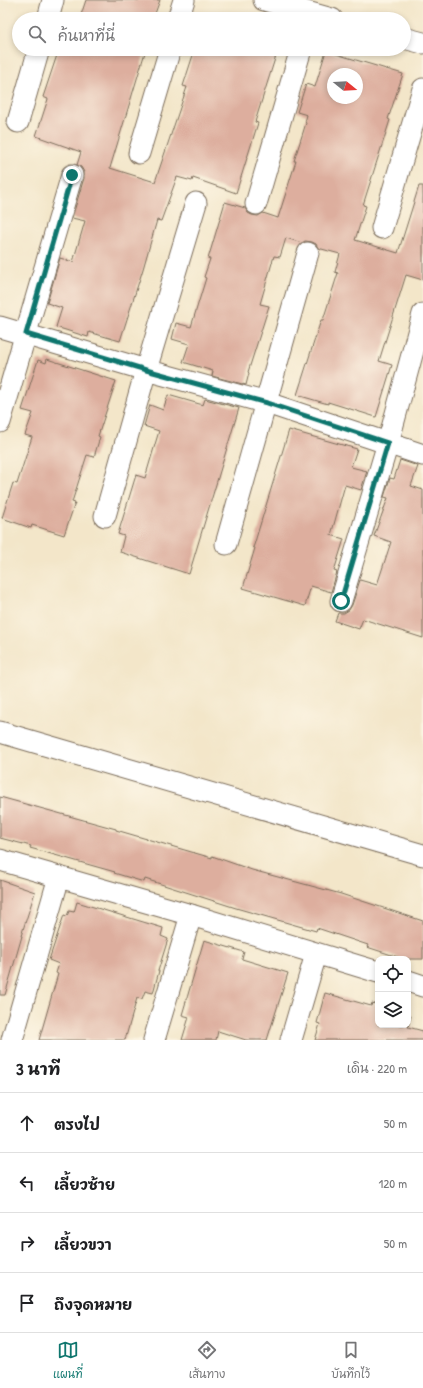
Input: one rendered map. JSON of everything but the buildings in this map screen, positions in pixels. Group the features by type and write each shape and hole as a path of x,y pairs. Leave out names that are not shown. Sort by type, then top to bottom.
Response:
{"street":[{"path":"50,12 53,0"},
{"path":"180,12 184,0"},
{"path":"264,0 312,11"},
{"path":"411,40 423,43"},
{"path":"18,122 37,56"},
{"path":"139,153 168,56"},
{"path":"256,204 299,56"},
{"path":"382,228 423,89"},
{"path":"0,422 72,175"},
{"path":"105,516 146,370 196,203"},
{"path":"226,544 267,403 308,253"},
{"path":"341,601 388,443 423,314"},
{"path":"0,327 146,370 267,403 423,455"},
{"path":"0,732 423,855"},
{"path":"0,860 191,915 375,971"},
{"path":"12,1040 59,877"},
{"path":"154,1040 191,915"},
{"path":"291,1040 316,954"},
{"path":"411,982 423,986"}],"route":[{"path":"72,175 26,334 146,370 288,409 388,443 341,601"}]}
